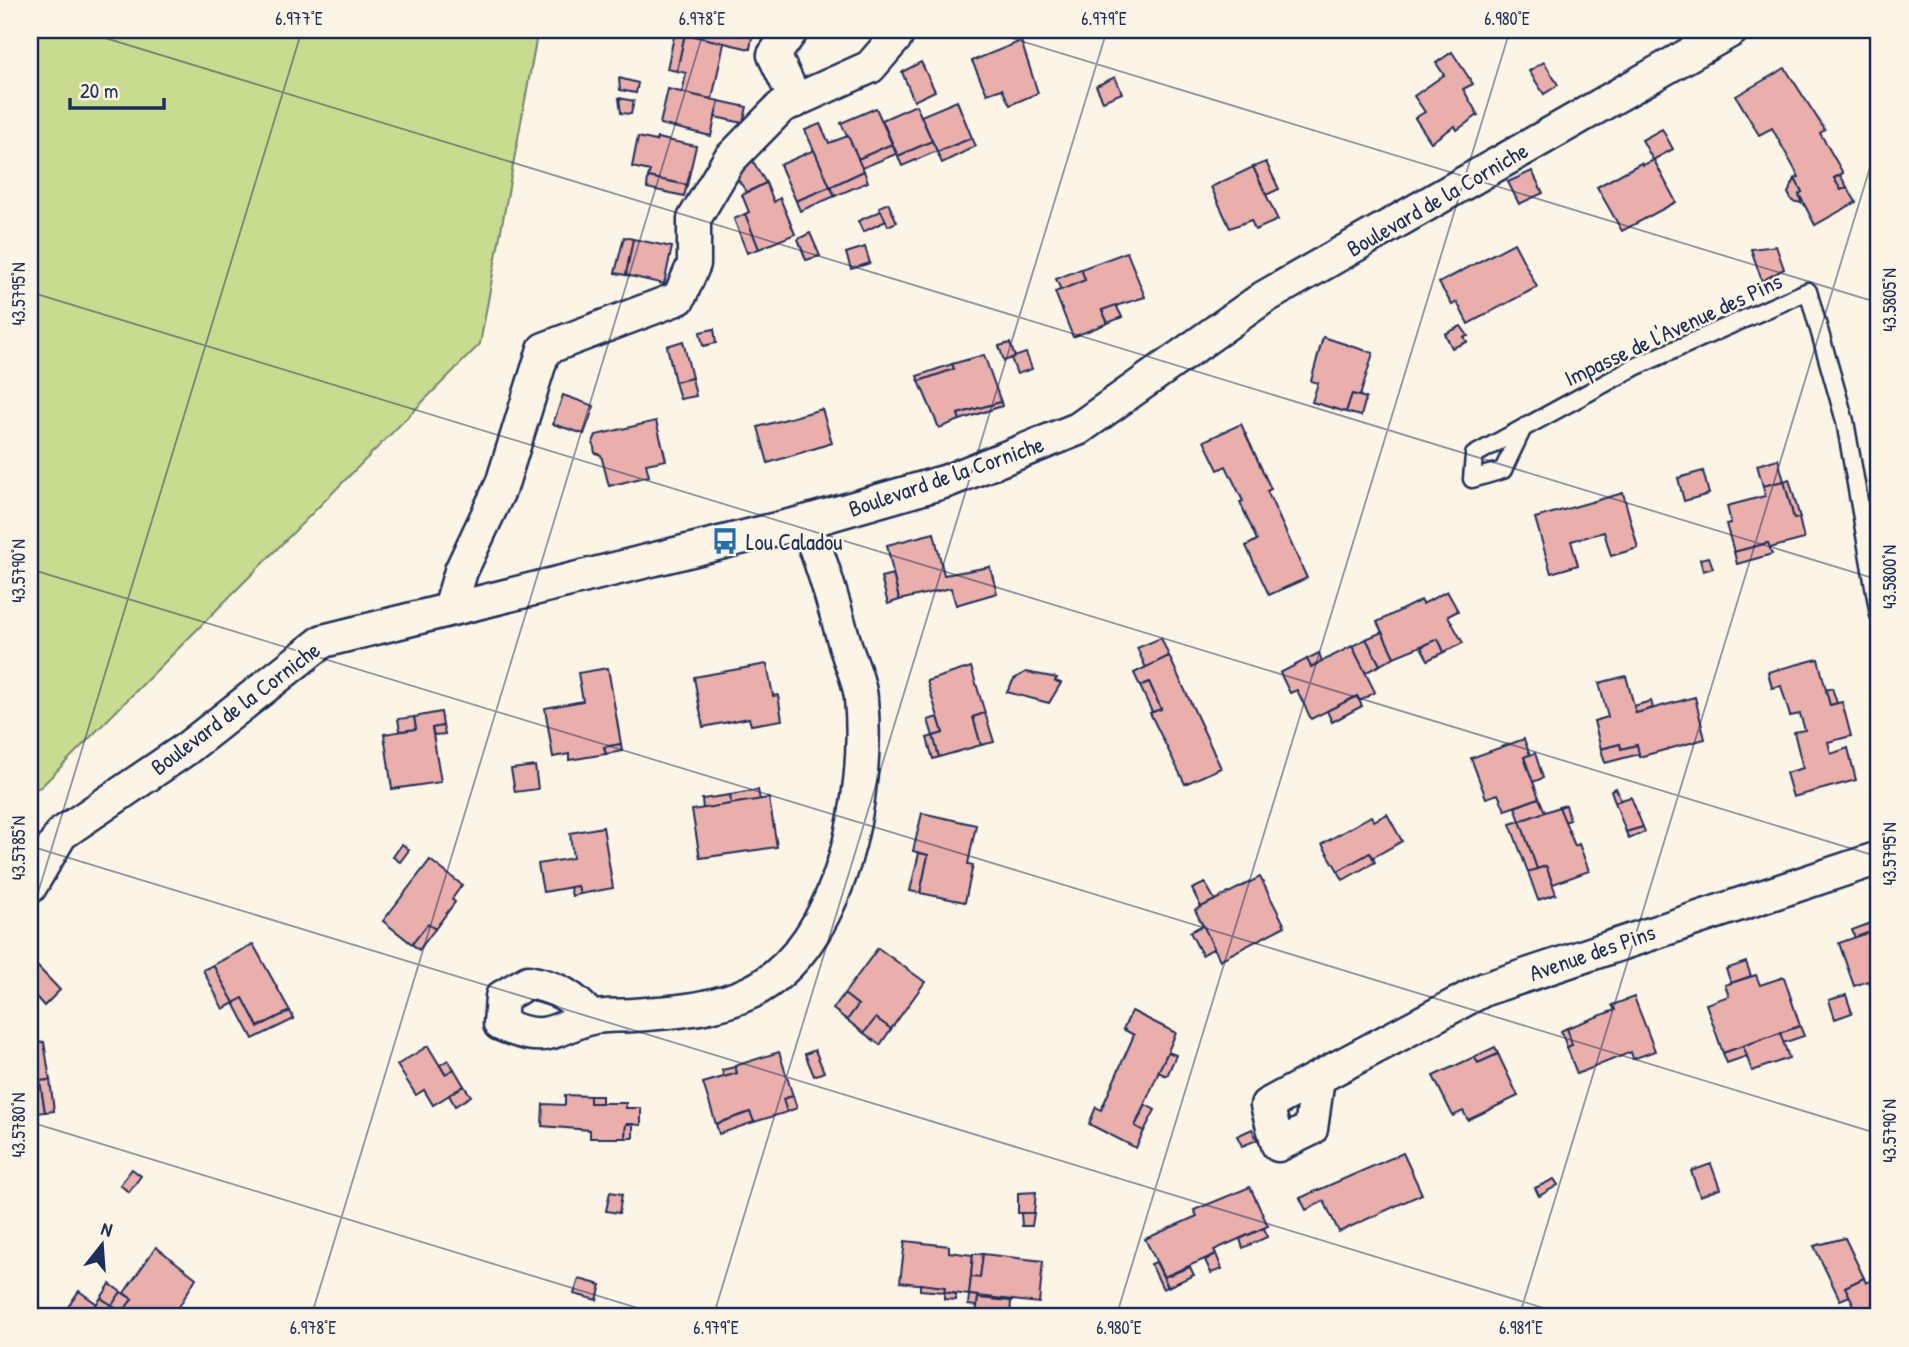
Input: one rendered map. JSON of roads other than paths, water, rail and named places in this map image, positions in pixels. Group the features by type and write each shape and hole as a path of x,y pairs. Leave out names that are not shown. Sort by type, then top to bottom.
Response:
{"street":[{"path":"792,30 774,55 796,101"},
{"path":"450,608 461,571 502,484 544,349 680,298 694,264 694,219 729,160 781,107 870,67 896,37 896,30"},
{"name":"Boulevard de la Corniche","path":"30,887 61,834 186,749 323,640 805,522 947,481 1078,429 1263,298 1732,30"},
{"path":"592,1018 696,1011 752,991 782,970 822,920 846,858 860,806 861,698 817,549 805,522"},
{"name":"Avenue des Pins","path":"1318,1078 1485,989 1879,859"}],"lane":[{"name":"Impasse de l'Avenue des Pins","path":"1523,428 1635,367 1808,291 1845,421 1879,615"}],"place":[{"name":"Lou Caladou","path":"725,541"}]}
